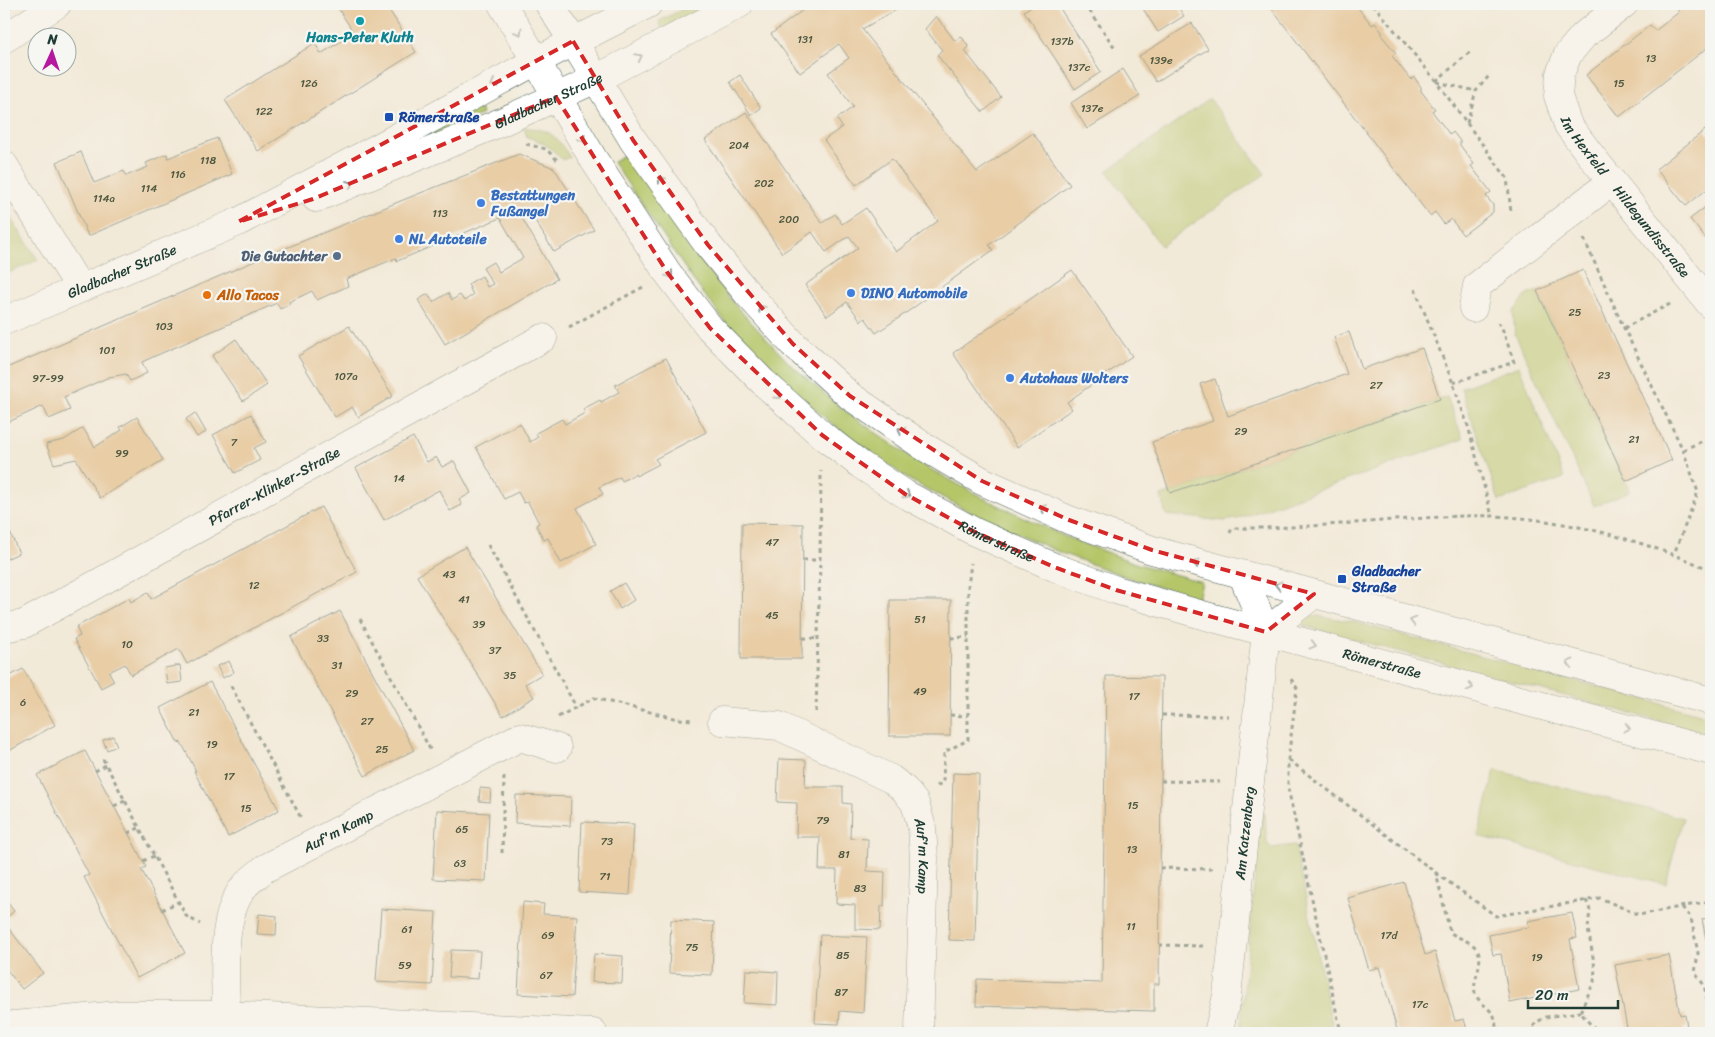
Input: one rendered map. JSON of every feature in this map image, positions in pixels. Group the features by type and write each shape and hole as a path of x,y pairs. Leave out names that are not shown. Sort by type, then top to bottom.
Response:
{"main road":[{"path":"4,39 57,4"},
{"name":"Römerstraße","path":"502,4 594,160 667,272 710,328 763,382 822,435 905,494 974,532 1054,567 1116,590 1711,751"},
{"path":"549,4 633,140 708,245 747,293 793,344 850,396 926,448 1012,495 1070,520 1152,550 1711,701"},
{"name":"Gladbacher Straße","path":"4,321 238,222 573,41 648,4"},
{"name":"Gladbacher Straße","path":"238,222 314,199 500,123 596,79 739,4"},
{"name":"Im Hexfeld","path":"1473,308 1477,286 1611,182 1568,125 1558,96 1560,74 1568,54 1584,35 1624,4"},
{"path":"4,165 80,288"},
{"name":"Hildegundisstraße","path":"1611,182 1705,297"},
{"name":"Pfarrer-Klinker-Straße","path":"4,628 24,624 543,338"},
{"name":"Am Katzenberg","path":"1218,1033 1227,996 1266,632 1243,576"},
{"path":"1266,632 1314,594"},
{"name":"Auf'm Kamp","path":"722,721 779,726 891,778 904,789 915,803 922,828 924,858 919,1033"},
{"path":"513,740 557,748"},
{"name":"Auf'm Kamp","path":"226,1014 226,937 234,905 244,887 264,869 513,740"},
{"path":"4,1026 118,1015 226,1014 593,1033"}],"path":[{"path":"1085,4 1115,48"},
{"path":"1373,4 1436,81 1506,178 1511,212"},
{"path":"1436,81 1470,52"},
{"path":"1467,123 1476,91 1489,76"},
{"path":"1436,81 1476,91"},
{"path":"1572,211 1624,328 1683,450 1698,492 1674,554"},
{"path":"543,338 580,322 643,287"},
{"path":"1415,289 1453,382 1468,426 1492,516"},
{"path":"1624,328 1705,297"},
{"path":"1453,382 1514,362 1501,325 1473,308"},
{"path":"1683,450 1711,437"},
{"path":"815,743 821,480"},
{"path":"1230,533 1232,528 1273,529 1427,518 1492,516 1549,521 1602,532 1674,554 1711,570"},
{"path":"488,545 576,707"},
{"path":"915,803 943,782 944,752 968,740 968,587 971,558"},
{"path":"803,560 820,560"},
{"path":"360,619 445,775"},
{"path":"803,638 818,639"},
{"path":"950,638 968,638"},
{"path":"1290,677 1297,688 1288,760 1288,788 1341,1033"},
{"path":"231,686 314,843"},
{"path":"502,853 513,740 594,698 678,719 722,721"},
{"path":"950,715 968,716"},
{"path":"1162,715 1256,716"},
{"path":"103,759 186,916 226,937"},
{"path":"1288,760 1436,873 1496,916 1600,898 1639,915 1711,901"},
{"path":"95,771 106,765"},
{"path":"1161,781 1249,782"},
{"path":"114,806 125,801"},
{"path":"128,833 139,828"},
{"path":"142,860 154,856"},
{"path":"1160,868 1240,869"},
{"path":"1436,873 1450,932 1456,937 1474,945 1479,952 1479,964 1474,984 1476,996 1493,1014 1496,1033"},
{"path":"1580,1012 1594,982 1595,968 1588,929 1590,910 1586,900"},
{"path":"162,910 178,902"},
{"path":"1682,907 1691,918 1698,953 1695,973 1704,985 1711,1010 1711,1018"},
{"path":"1159,945 1232,946"},
{"path":"1528,1033 1538,1022 1546,1017 1580,1012"},
{"path":"1580,1012 1598,1033"}],"highlighted area":[{"path":"573,41 633,140 708,245 793,344 850,396 982,481 1069,520 1152,550 1314,594 1266,632 1116,590 1054,567 975,532 905,494 822,435 710,328 667,272 556,97 313,199 238,222"}],"green space":[{"path":"693,4 710,4 662,29 659,21"},
{"path":"1210,99 1265,174 1161,246 1107,171"},
{"path":"477,100 482,114 356,171"},
{"path":"524,128 533,128 552,135 570,157 562,160 547,146 527,137"},
{"path":"625,154 736,306 789,363 841,408 919,463 985,499 1066,537 1138,564 1202,582 1198,599 1132,579 1061,553 980,517 908,479 830,422 778,377 727,324 693,280 613,162"},
{"path":"4,207 38,260 4,275"},
{"path":"1537,291 1630,491 1594,506 1515,334 1513,312 1527,295"},
{"path":"1519,366 1564,478 1499,501 1461,388"},
{"path":"1447,397 1463,439 1237,519 1224,521 1166,515 1161,496"},
{"path":"1305,614 1350,621 1711,717 1711,735 1304,626 1300,620"},
{"path":"1495,770 1683,818 1666,884 1478,836"},
{"path":"1261,813 1265,814 1267,843 1271,848 1295,845 1334,1033 1240,1033"}],"building":[{"path":"4,4 16,4 4,12"},
{"path":"396,4 389,10 416,52 258,151 225,100 315,43 321,54 354,33 336,5"},
{"path":"811,4 907,4 862,29 977,172 1033,133 1070,185 989,245 993,250 876,333 865,318 861,321 847,302 827,316 805,285 858,248 849,236 826,252 812,232 782,253 705,140 746,112 822,223 835,214 842,224 866,208 896,252 938,221 892,159 856,185 824,140 842,127 837,119 853,107 828,73 849,58 839,44 800,73 771,34"},
{"path":"1035,4 1057,4 1101,72 1075,89 1024,11"},
{"path":"1140,4 1176,4 1184,16 1158,32"},
{"path":"1268,4 1355,4 1372,25 1375,23 1382,32 1382,36 1396,53 1392,56 1411,80 1414,77 1421,87 1421,91 1435,109 1432,111 1450,135 1453,132 1460,141 1460,145 1474,164 1471,166 1491,192 1486,196 1493,205 1493,212 1463,235 1451,219 1444,224 1435,212 1430,216"},
{"path":"1684,4 1711,4 1711,52 1707,48 1619,117 1586,75 1650,25 1655,31 1679,12 1677,9"},
{"path":"936,16 955,41 961,36 969,47 965,51 1001,97 983,112 937,55 942,50 925,29"},
{"path":"1192,23 1208,49 1156,82 1139,56"},
{"path":"1123,69 1140,96 1087,129 1071,103"},
{"path":"740,75 761,108 751,115 730,82"},
{"path":"4,80 9,89 4,93"},
{"path":"1705,130 1711,138 1711,186 1686,206 1656,169"},
{"path":"217,138 232,174 88,236 57,162 81,152 94,183 124,171 126,176 148,167 146,163 167,154 168,158"},
{"path":"519,154 554,168 594,230 554,252 527,207 518,211 557,279 445,344 418,300 428,294 433,302 448,293 452,300 460,295 464,301 473,295 468,284 482,276 487,287 493,284 483,268 493,262 499,272 523,258 500,218 397,261 396,258 346,279 348,286 317,300 312,291 289,302 290,304 280,309 277,303 155,356 142,362 147,373 130,381 126,374 109,377 64,397 70,410 49,419 43,406 4,424 4,369 264,257"},
{"path":"1711,203 1711,235 1706,239 1690,219"},
{"path":"1072,270 1132,356 1067,402 1072,409 1017,447 953,353"},
{"path":"1583,270 1672,460 1626,481 1537,291"},
{"path":"349,326 393,396 358,417 352,407 335,417 298,356"},
{"path":"1349,332 1362,369 1422,348 1440,399 1170,493 1152,442 1213,421 1200,384 1215,379 1228,416 1347,374 1334,337"},
{"path":"236,339 267,385 243,401 212,356"},
{"path":"666,358 706,432 655,459 659,464 636,476 635,474 622,481 620,477 599,487 603,494 577,508 596,544 561,563 548,538 544,540 536,525 539,523 528,502 524,503 518,492 504,499 476,447 520,423 530,442 538,437 536,433 562,419 565,424 585,413 583,409 619,392 615,385"},
{"path":"195,413 206,432 197,437 186,419"},
{"path":"251,414 266,442 254,448 260,460 235,473 213,435"},
{"path":"137,417 163,460 100,498 76,459 54,464 46,444 64,440 83,428 95,447 122,430 120,427"},
{"path":"413,437 427,462 436,457 442,467 454,461 471,493 459,500 462,505 450,511 439,490 384,520 356,468"},
{"path":"321,507 357,572 187,664 179,649 131,675 125,664 109,672 114,681 101,688 74,639 80,636 76,627 129,598 131,602 148,592 151,599"},
{"path":"4,519 19,553 4,560"},
{"path":"742,523 803,524 802,659 741,659"},
{"path":"465,547 542,674 525,684 534,697 503,716 417,576"},
{"path":"624,583 634,600 620,609 610,591"},
{"path":"890,600 951,600 950,736 889,736"},
{"path":"340,611 414,750 365,776 291,637"},
{"path":"229,661 234,672 223,678 217,666"},
{"path":"180,665 182,682 167,684 165,668"},
{"path":"23,669 55,725 7,752 4,746 4,679"},
{"path":"1106,676 1162,677 1159,984 1154,984 1154,1011 976,1006 977,979 1102,983"},
{"path":"210,682 279,810 228,837 181,742 178,743 160,708"},
{"path":"113,736 117,746 107,750 103,740"},
{"path":"85,751 146,867 141,869 185,953 137,978 84,877 89,875 37,775"},
{"path":"779,759 806,760 805,787 843,787 843,803 851,804 850,838 868,839 867,871 885,872 884,906 881,906 880,930 855,929 855,905 836,904 837,870 819,870 820,837 796,837 797,803 777,802"},
{"path":"953,773 979,774 975,941 949,940"},
{"path":"480,788 491,789 490,802 479,801"},
{"path":"516,795 571,797 570,826 515,823"},
{"path":"4,803 8,814 4,816"},
{"path":"437,810 489,813 486,881 433,879"},
{"path":"582,822 634,824 630,895 579,892"},
{"path":"1404,882 1425,955 1435,952 1455,1021 1464,1019 1468,1033 1398,1033 1379,967 1369,970 1348,898"},
{"path":"4,898 14,911 4,920"},
{"path":"523,902 544,904 543,914 577,916 572,997 518,994"},
{"path":"381,909 436,912 432,985 376,982"},
{"path":"1572,913 1577,938 1570,939 1579,989 1510,1003 1501,954 1493,955 1489,935 1529,927 1528,921"},
{"path":"259,914 277,916 276,935 257,934"},
{"path":"1711,918 1711,939 1706,939 1702,919"},
{"path":"671,920 714,922 712,975 669,973"},
{"path":"4,922 43,973 22,989 4,966"},
{"path":"820,935 867,937 863,1013 840,1011 839,1024 815,1023"},
{"path":"451,950 480,951 478,979 449,977"},
{"path":"594,954 623,956 622,983 592,982"},
{"path":"1669,955 1680,1015 1685,1014 1687,1027 1683,1028 1684,1033 1628,1033 1615,965"},
{"path":"746,970 778,972 777,1005 744,1003"}],"place":[{"name":"Hans-Peter Kluth","path":"360,21"},
{"name":"Römerstraße","path":"389,117"},
{"name":"Bestattungen Fußangel","path":"481,203"},
{"name":"NL Autoteile","path":"399,239"},
{"name":"Die Gutachter","path":"337,256"},
{"name":"DINO Automobile","path":"851,293"},
{"name":"Allo Tacos","path":"207,295"},
{"name":"Autohaus Wolters","path":"1010,378"},
{"name":"Gladbacher Straße","path":"1342,579"}]}
